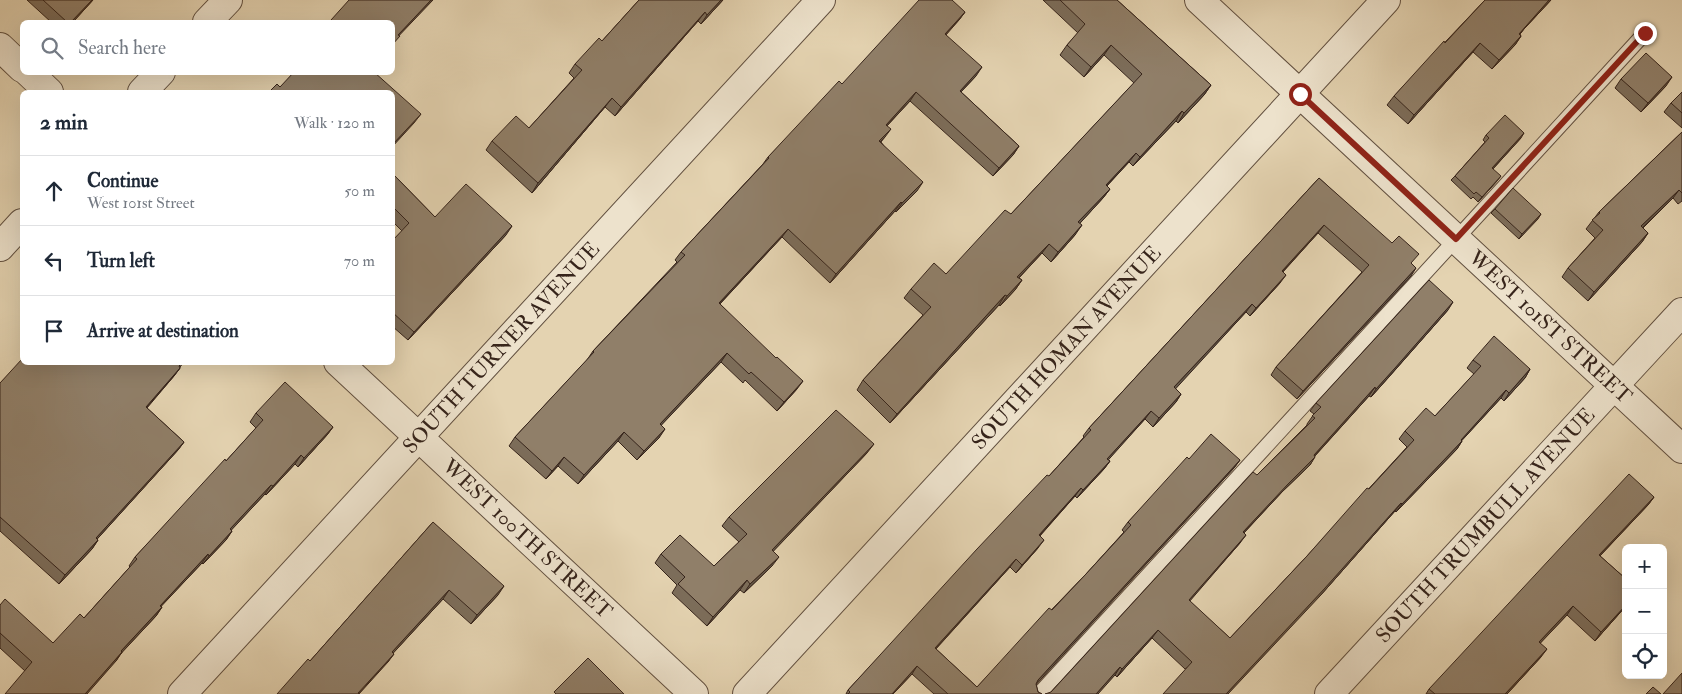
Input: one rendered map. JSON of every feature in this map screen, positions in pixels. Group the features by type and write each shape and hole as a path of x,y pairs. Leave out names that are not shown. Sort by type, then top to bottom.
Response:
{"street":[{"path":"209,20 228,0"},
{"name":"SOUTH TURNER AVENUE","path":"182,694 821,0"},
{"name":"WEST 101ST STREET","path":"1199,0 1682,449"},
{"name":"SOUTH HOMAN AVENUE","path":"747,694 1386,0"},
{"path":"0,47 20,66"},
{"path":"31,75 47,90"},
{"path":"144,90 158,75"},
{"path":"0,247 20,225"},
{"name":"SOUTH TRUMBULL AVENUE","path":"1329,694 1682,312"},
{"name":"WEST 100TH STREET","path":"341,365 694,694"}],"lane":[{"path":"1039,694 1645,33"}],"building":[{"path":"43,0 92,0 73,20 65,20"},
{"path":"349,0 431,0 398,35 400,36 395,42 395,20 331,20"},
{"path":"639,0 721,0 707,15 705,12 621,107 612,98 538,183 492,141 516,116 529,128 582,70 575,64 599,38 602,41"},
{"path":"919,0 952,0 965,12 945,34 982,67 960,91 1019,146 999,168 916,92 886,125 891,129 879,141 923,182 901,202 836,274 788,229 719,303 776,358 803,381 784,402 751,372 749,374 727,353 660,424 665,429 644,451 624,432 584,475 564,457 552,471 515,437 593,351 685,255 681,252 768,157 839,81 842,84"},
{"path":"1060,0 1117,0 1211,85 1184,113 1182,111 1140,157 1136,153 1106,185 1110,189 1078,222 1082,225 1058,252 1049,244 1017,277 1022,280 1007,296 1005,295 897,414 863,380 931,307 911,289 934,263 946,274 1005,210 1011,214 1142,74 1111,45 1091,67 1067,45 1085,24"},
{"path":"1485,0 1549,0 1519,34 1521,36 1499,60 1480,43 1414,115 1394,96 1444,41 1445,43"},
{"path":"1646,53 1672,77 1648,103 1621,79"},
{"path":"291,75 377,75 394,90 271,90 277,84 280,87"},
{"path":"395,91 421,114 395,142"},
{"path":"1682,92 1682,113 1671,103"},
{"path":"1505,115 1524,133 1492,168 1501,176 1482,197 1476,192 1474,194 1455,176 1489,138 1486,135"},
{"path":"1682,132 1682,193 1679,190 1641,226 1648,233 1594,292 1568,268 1603,230 1592,220"},
{"path":"395,176 435,217 466,184 512,226 414,332 395,315 395,238 409,223 395,209"},
{"path":"1319,178 1392,243 1399,236 1419,254 1411,263 1416,268 1303,391 1276,367 1369,265 1324,225 1282,271 1286,275 1256,308 1252,304 1174,387 1181,394 1159,418 1151,411 1107,459 1110,461 1083,490 1081,488 1039,535 1044,540 1022,565 1016,559 935,648 977,687 1049,608 1052,610 1086,574 1131,525 1128,522 1187,457 1189,459 1211,434 1240,460 1038,680 1036,684 1038,692 1042,694 948,694 917,666 892,694 848,694 850,692 848,690 977,549 1047,475 1049,476 1091,430 1089,428"},
{"path":"1513,188 1541,214 1522,234 1495,209"},
{"path":"1429,280 1453,302 1376,389 1375,387 1314,455 1315,457 1243,532 1246,535 1189,600 1230,638 1307,556 1367,488 1369,489 1414,440 1405,431 1426,408 1435,416 1481,366 1473,360 1494,336 1530,369 1509,393 1506,390 1462,441 1401,503 1226,694 1163,694 1192,662 1158,630 1122,669 1120,667 1096,694 1045,694 1051,692 1253,472 1257,475 1315,418 1312,416 1321,407 1316,403"},
{"path":"20,361 20,365 180,365 180,368 146,407 184,442 96,538 98,540 65,575 0,517 0,383"},
{"path":"285,382 333,427 304,458 301,455 230,529 232,531 160,606 162,607 121,651 85,694 5,694 32,662 0,633 0,605 5,599 53,643 80,614 84,618 137,559 135,557 263,420 256,413"},
{"path":"836,410 874,444 772,550 779,557 750,584 747,580 713,617 678,584 685,577 661,554 680,535 714,566 747,534 729,517"},
{"path":"1629,474 1654,497 1599,555 1622,575 1622,609 1601,632 1573,606 1539,642 1547,649 1505,694 1435,694 1429,689"},
{"path":"433,522 504,586 477,615 449,590 392,652 394,654 359,694 277,694 308,659 310,661"},
{"path":"588,658 624,694 556,694 554,692"},
{"path":"1682,673 1682,694 1663,694"},
{"path":"1653,687 1661,694 1646,694"}],"route":[{"path":"1300,94 1456,239 1645,33"}]}
